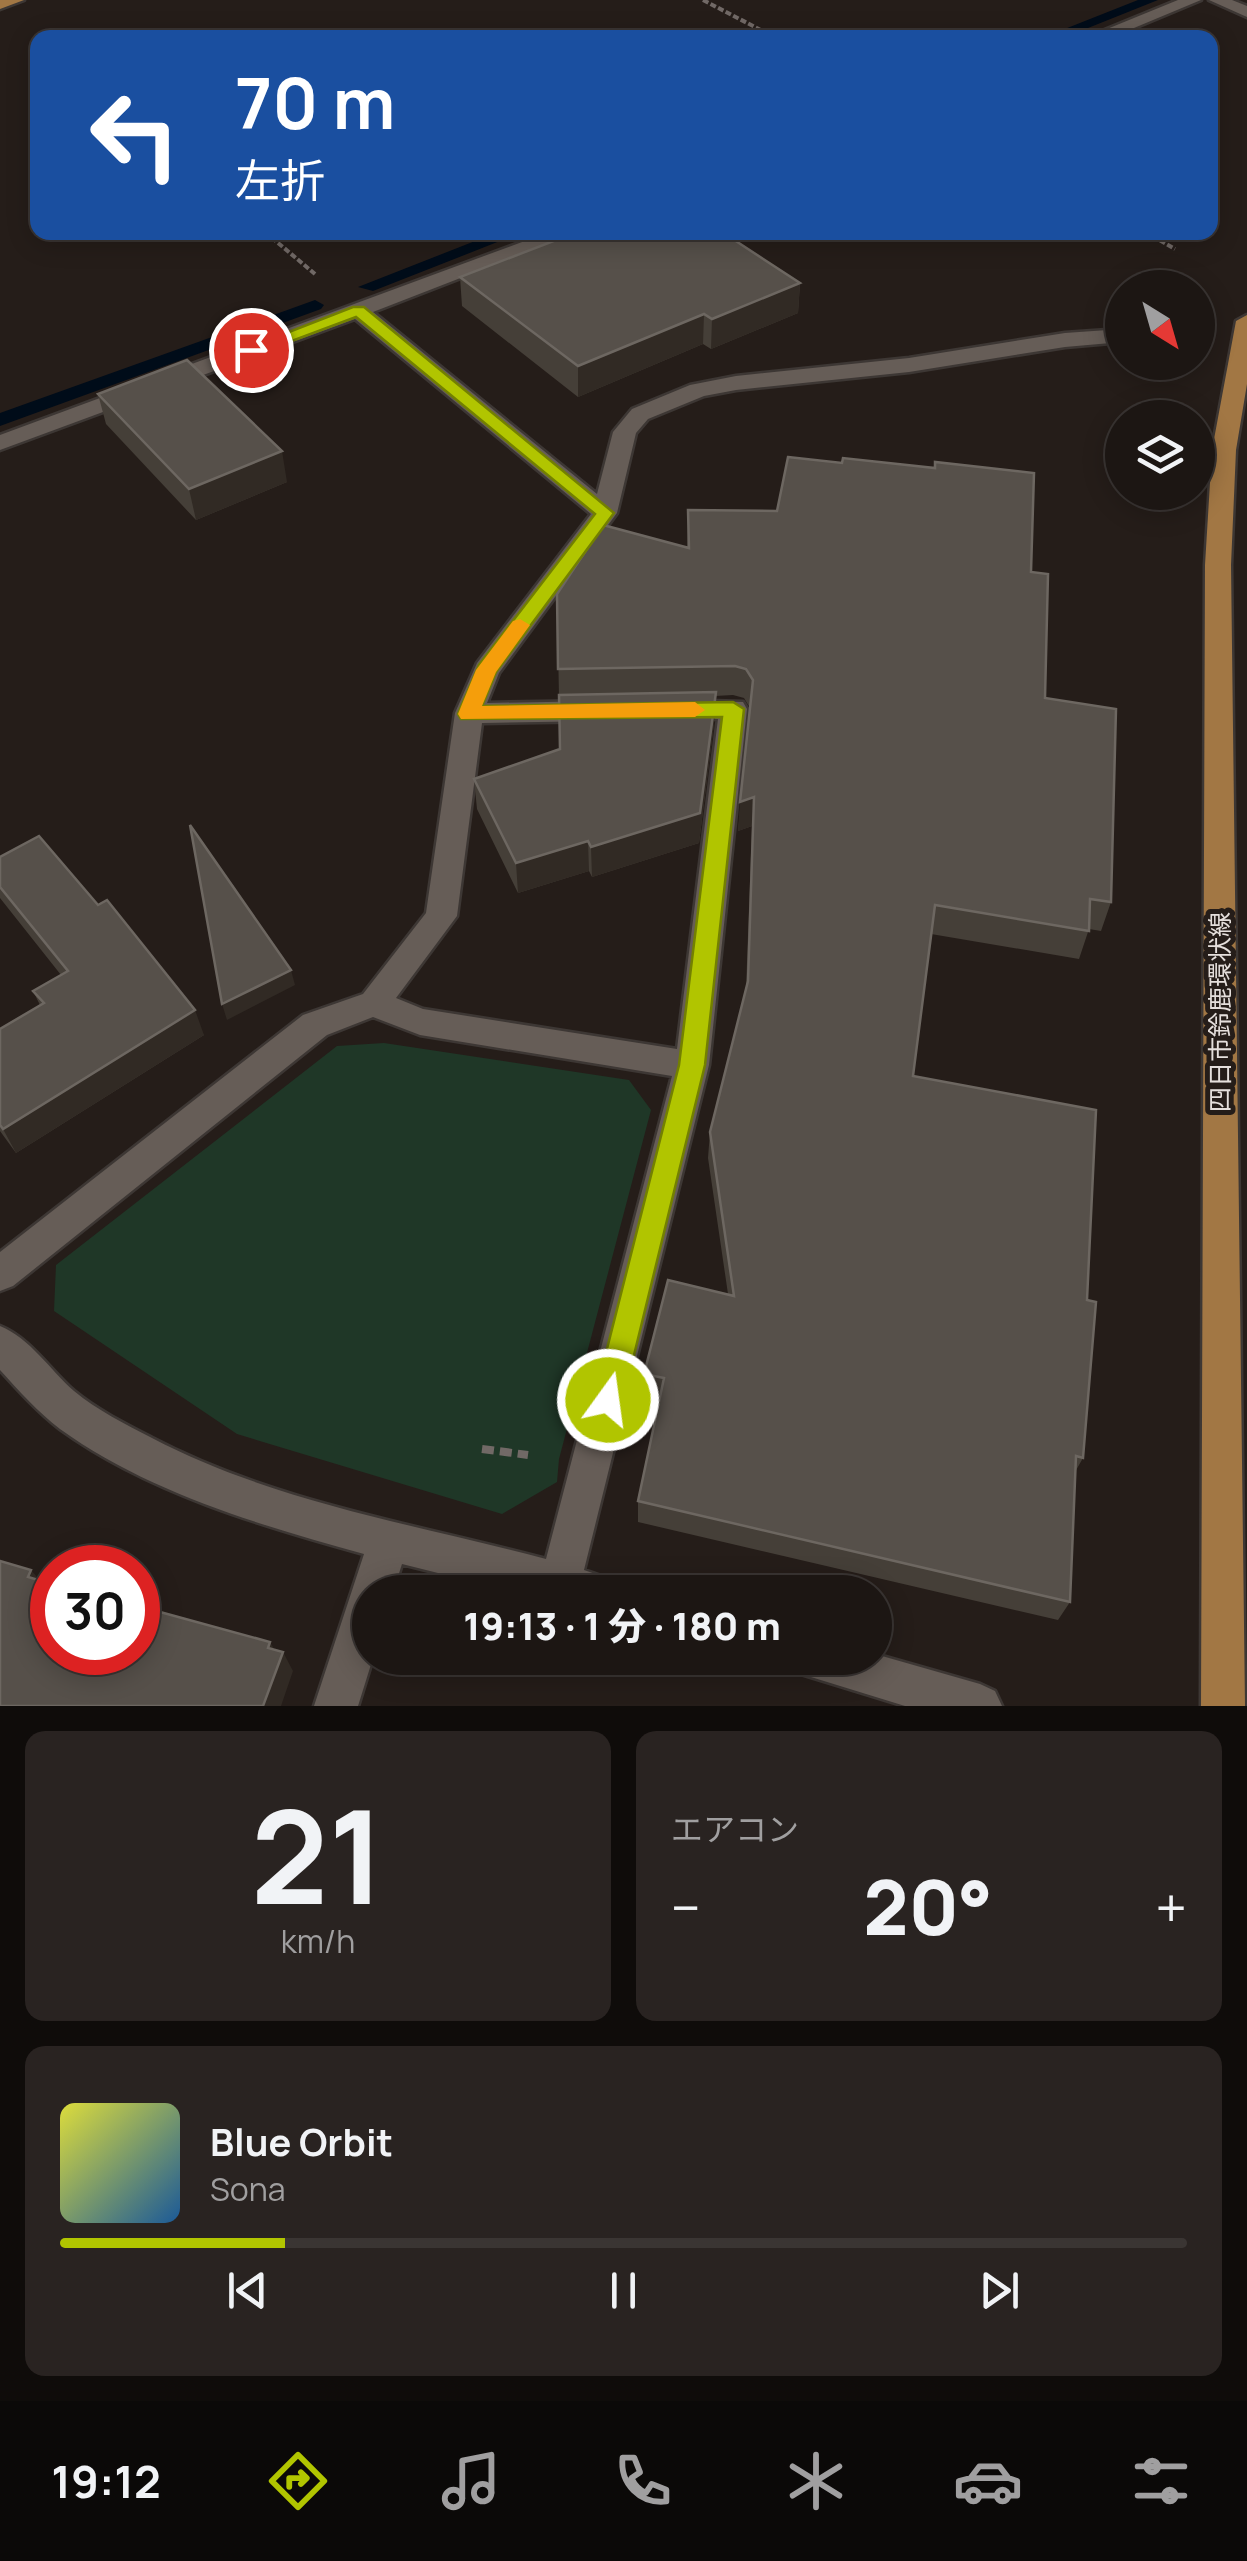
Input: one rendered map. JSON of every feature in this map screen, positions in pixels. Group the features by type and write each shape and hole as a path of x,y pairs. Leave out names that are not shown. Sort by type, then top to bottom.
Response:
{"main road":[{"path":"0,4 16,0"},
{"name":"四日市鈴鹿環状線","path":"1223,1706 1218,564 1224,450 1247,321"}],"street":[{"path":"1114,30 1193,0"},
{"path":"1217,0 1247,12"},
{"path":"0,443 547,240"},
{"path":"358,310 605,513"},
{"path":"0,1274 315,1025 374,1003 441,916 469,714 487,670 605,513 625,432 640,414 698,390 1105,337"},
{"path":"469,714 733,709 692,1065 578,1575"},
{"path":"374,1003 420,1022 692,1065"},
{"path":"0,1344 81,1421 185,1474 389,1540 525,1575"},
{"path":"378,1575 389,1540"},
{"path":"336,1706 352,1656"},
{"path":"872,1675 980,1706"}],"path":[{"path":"703,0 761,30"},
{"path":"1160,240 1176,249"}],"green space":[{"path":"384,1043 629,1080 651,1110 559,1459 557,1482 502,1514 237,1434 54,1311 56,1265 337,1046"}],"building":[{"path":"556,240 734,240 800,283 712,319 704,314 578,366 460,277"},
{"path":"187,360 282,451 189,489 98,394"},
{"path":"788,457 842,463 843,458 935,468 935,462 1034,473 1031,572 1048,574 1045,698 1116,709 1111,902 1090,899 1089,931 935,905 913,1076 1096,1110 1087,1300 1096,1302 1083,1458 1076,1456 1070,1602 638,1501 664,1378 644,1374 668,1280 734,1296 710,1132 748,981 754,797 740,802 753,680 746,669 735,666 558,669 557,594 603,525 689,548 688,510 777,511"},
{"path":"716,692 700,813 591,847 588,841 516,863 474,779 560,749 559,695"},
{"path":"190,825 291,970 222,1004"},
{"path":"39,836 98,905 107,900 195,1010 3,1129 0,1029 44,1003 33,991 68,971 0,887 0,857"},
{"path":"0,1561 30,1570 30,1675 160,1675 160,1612 270,1642 268,1648 283,1652 263,1706 0,1706"}],"waterway":[{"path":"1070,30 1151,0"},
{"path":"367,287 493,240"},
{"path":"0,420 315,305"}],"slow traffic":[{"path":"520,625 487,670 469,714 695,710"}],"route":[{"path":"251,350 358,310 605,513 487,670 469,714 733,709 692,1065 608,1400"}]}
